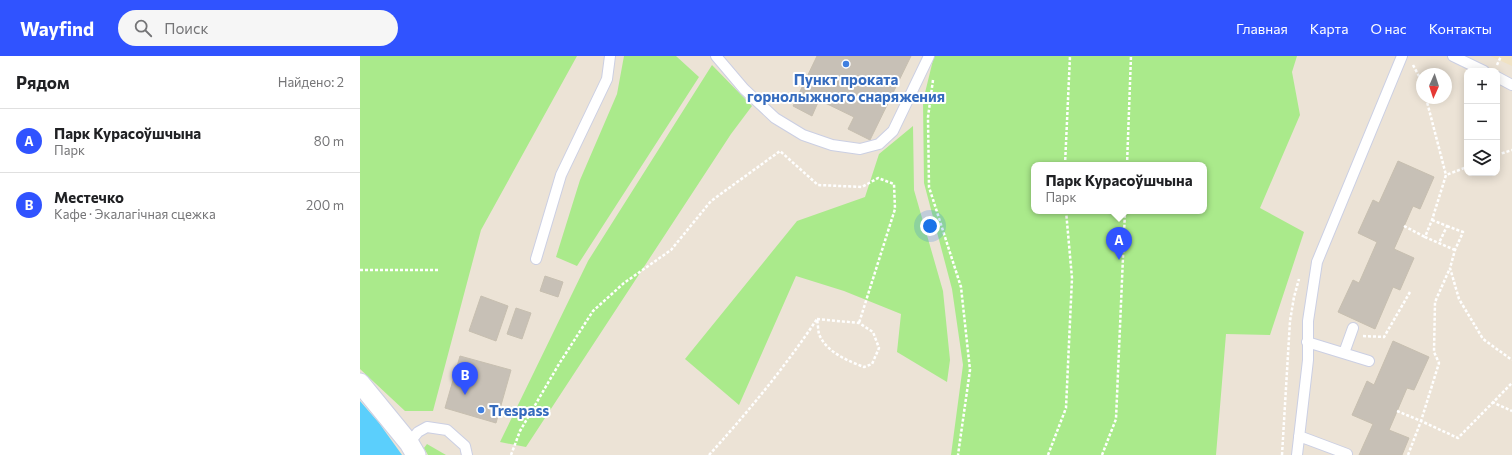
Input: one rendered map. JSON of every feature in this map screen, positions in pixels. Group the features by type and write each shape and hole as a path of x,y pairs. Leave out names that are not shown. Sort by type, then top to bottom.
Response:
{"street":[{"path":"360,383 412,449"}],"lane":[{"path":"536,259 561,175 607,80 610,56"},
{"path":"716,56 744,89 775,118 803,135 832,145 860,149 879,144 892,131 929,56"},
{"path":"1297,455 1308,360 1308,321 1317,262 1402,56"},
{"path":"1453,56 1478,68"},
{"path":"1500,79 1512,85"},
{"path":"1344,353 1352,332"},
{"path":"1307,342 1369,362"},
{"path":"412,449 418,432 427,427 447,430 465,446 467,455"},
{"path":"1299,436 1348,454"}],"path":[{"path":"1065,162 1070,56"},
{"path":"1127,162 1131,56"},
{"path":"934,73 928,117 929,187 961,287 970,370 958,455"},
{"path":"1425,237 1446,175 1428,104"},
{"path":"1500,154 1512,150"},
{"path":"511,455 520,431 559,364 593,311 624,283 671,250 711,201 780,151 818,185 862,186 878,178 894,184 895,209 859,322"},
{"path":"1446,175 1464,168"},
{"path":"1048,455 1066,408 1072,278 1066,214"},
{"path":"1102,455 1116,419 1125,214"},
{"path":"1408,455 1421,421 1439,363 1434,352 1435,302 1450,268 1455,250 1463,232 1432,220"},
{"path":"1404,226 1455,250"},
{"path":"1439,243 1446,226"},
{"path":"1450,268 1459,299 1483,339 1512,360"},
{"path":"360,270 438,270"},
{"path":"1352,332 1384,337 1410,292"},
{"path":"817,319 859,322 873,332 879,348 872,364 864,367 851,362 829,349 820,335 817,319"},
{"path":"709,455 730,432 796,350 817,319"},
{"path":"1397,411 1458,438 1512,383"},
{"path":"1492,402 1512,411"}],"shaded area":[{"path":"1490,56 1512,56 1512,66 1499,60"}],"green space":[{"path":"360,56 577,56 481,230 433,411 405,411 360,369"},
{"path":"624,56 676,56 699,77 577,266 556,257 580,180 617,94"},
{"path":"934,56 1297,56 1292,72 1300,115 1260,208 1304,232 1270,335 1226,334 1216,455 951,455 963,365 952,289 924,183 923,101"},
{"path":"712,65 752,106 731,134 526,447 500,442 588,261"},
{"path":"913,126 914,190 943,291 950,360 947,382 897,352 901,314 844,291 796,276 739,405 685,359 797,221 865,197 879,154"},
{"path":"427,444 446,455 428,455 424,448"}],"water":[{"path":"360,401 379,423 402,455 360,455"}],"building":[{"path":"817,56 911,56 870,140 848,129 854,117 819,100 812,116 793,106"},
{"path":"1398,161 1434,177 1420,209 1413,206 1394,249 1414,258 1400,290 1393,287 1375,329 1338,312 1353,280 1359,283 1377,242 1358,233 1373,200 1379,203"},
{"path":"545,276 563,282 558,297 540,291"},
{"path":"481,296 508,306 496,341 469,331"},
{"path":"516,308 531,313 522,339 507,334"},
{"path":"1393,341 1429,357 1414,390 1407,388 1389,430 1409,438 1402,455 1359,455 1373,424 1352,415 1367,381 1374,385"},
{"path":"460,356 511,370 496,423 445,408"}],"place":[{"name":"Пункт проката горнолыжного снаряжения","path":"846,64"},
{"name":"Парк Курасоўшчына","path":"1119,260"},
{"name":"Местечко","path":"465,395"},
{"name":"Trespass","path":"481,410"}]}
